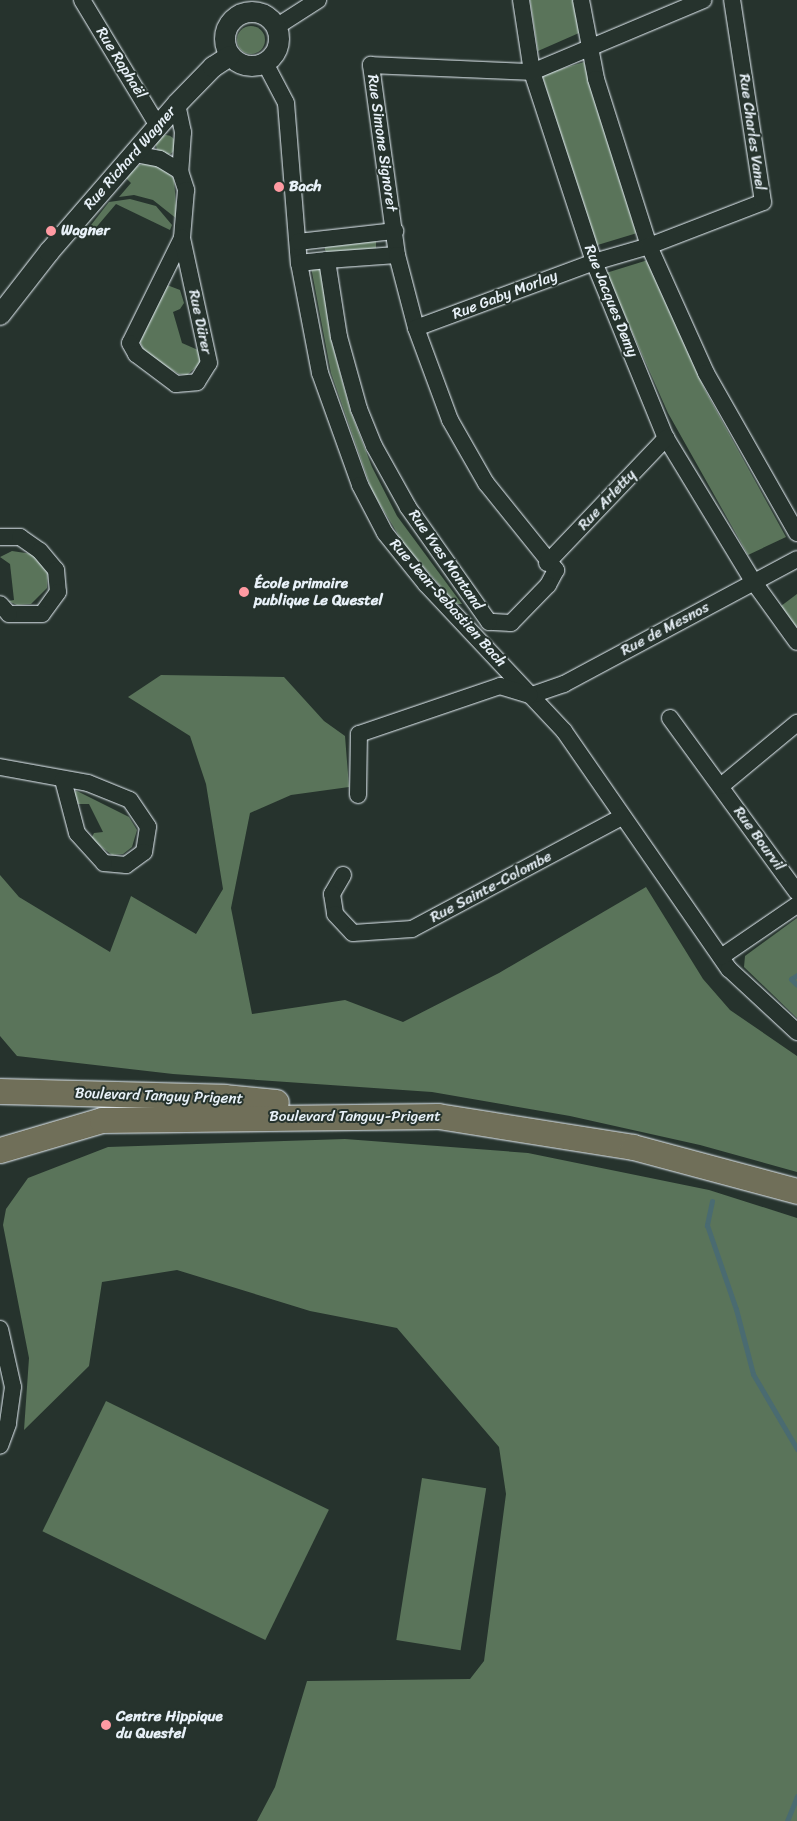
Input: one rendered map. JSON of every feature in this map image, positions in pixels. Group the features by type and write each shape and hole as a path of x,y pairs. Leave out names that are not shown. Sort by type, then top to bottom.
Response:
{"main road":[{"name":"Boulevard Tanguy Prigent","path":"0,1091 224,1097 438,1116"},
{"name":"Boulevard Tanguy-Prigent","path":"0,1150 102,1120 438,1116 633,1147 797,1190"}],"street":[{"name":"Rue Raphaël","path":"82,0 158,126"},
{"path":"276,27 318,0"},
{"name":"Rue Jacques Demy","path":"521,0 532,72 594,262 666,438 753,581 797,642"},
{"path":"581,0 596,79 649,246 706,373 797,533"},
{"path":"532,72 703,0"},
{"name":"Rue Charles Vanel","path":"649,246 763,202 732,0"},
{"path":"236,7 264,14 276,27 279,43 265,63 246,66 230,56 226,48 226,29 236,7"},
{"name":"Rue Richard Wagner","path":"0,315 49,252 177,104 213,67 230,56"},
{"name":"Rue Jean-Sebastien Bach","path":"265,63 286,103 299,263 320,373 360,485 385,533 426,584 564,731 721,957 758,999 797,1032"},
{"name":"Rue Simone Signoret","path":"397,254 372,66 532,72"},
{"name":"Rue Dürer","path":"177,104 183,132 180,171 186,190 182,238 209,363 197,382 176,384 136,354 130,343 182,238"},
{"path":"135,154 160,159 180,171"},
{"name":"Rue Simone Signoret","path":"298,242 395,231"},
{"name":"Rue Gaby Morlay","path":"416,328 594,262 649,246"},
{"path":"299,263 397,254 416,328 450,420 486,483 548,563"},
{"name":"Rue Yves Montand","path":"328,260 339,337 359,409 374,446 408,507 490,622 511,623 548,585 556,570 548,563"},
{"name":"Rue Arletty","path":"548,563 666,438"},
{"path":"0,537 20,537 40,551 56,570 58,592 42,614 10,614 0,604"},
{"name":"Rue de Mesnos","path":"532,695 564,684 797,558"},
{"path":"358,795 359,734 500,686 532,695"},
{"name":"Rue Bourvil","path":"670,718 797,892"},
{"path":"721,786 797,723"},
{"path":"0,767 63,780 88,783 130,800 148,827 144,852 126,865 104,863 77,833 63,780"},
{"name":"Rue Sainte-Colombe","path":"343,875 332,894 335,914 353,933 412,929 622,817"},
{"path":"721,957 797,905"},
{"path":"0,1329 13,1387 8,1424 0,1446"}],"green space":[{"path":"530,0 574,0 579,33 538,51"},
{"path":"251,26 261,30 265,40 261,50 251,54 241,50 237,40 241,30"},
{"path":"584,62 636,233 594,246 542,75"},
{"path":"166,135 173,138 176,145 173,152 166,155 159,152 156,145 159,138"},
{"path":"145,163 154,163 168,171 174,179 177,219 153,200 134,195 119,197 131,183 125,177 132,168"},
{"path":"130,199 156,206 172,225 170,230 116,204 88,237 84,234 109,202"},
{"path":"376,240 376,250 327,253 325,250 325,245"},
{"path":"648,260 705,390 786,537 748,555 668,413 606,273"},
{"path":"311,267 321,267 330,335 350,410 372,467 397,516 462,604 456,604 405,546 372,491 331,373"},
{"path":"167,285 180,290 184,303 180,309 173,312 182,343 198,350 201,363 187,375 179,374 146,355 140,342 140,337"},
{"path":"12,551 32,554 48,570 47,588 31,604 17,605 8,601 14,600 10,564 0,557"},
{"path":"797,594 797,628 781,606"},
{"path":"161,675 284,677 324,721 345,736 349,787 291,795 250,813 231,908 252,1014 345,1000 403,1022 499,973 646,887 703,979 730,1010 797,1056 797,1172 700,1145 570,1116 432,1092 173,1074 17,1056 0,1036 0,875 19,897 110,952 131,896 196,934 223,889 206,784 190,736 128,697"},
{"path":"77,791 129,817 137,830 132,847 123,854 112,855 91,839 94,833 103,832 89,804 77,804 72,792"},
{"path":"797,918 797,1018 744,967 745,956"},
{"path":"345,1139 528,1153 709,1190 797,1218 797,1821 257,1821 275,1787 307,1681 470,1679 484,1661 506,1494 499,1447 397,1328 310,1311 177,1270 102,1282 89,1366 24,1430 29,1358 3,1225 6,1209 28,1178 108,1147"},
{"path":"106,1401 329,1510 265,1640 42,1531"},
{"path":"422,1478 486,1488 461,1650 396,1640"}],"waterway":[{"path":"797,975 791,979 797,985"},
{"path":"712,1201 707,1225 736,1309 753,1374 797,1449"},
{"path":"787,1821 797,1796"}],"place":[{"name":"Bach","path":"279,187"},
{"name":"Wagner","path":"51,231"},
{"name":"École primaire publique Le Questel","path":"244,592"},
{"name":"Centre Hippique du Questel","path":"106,1725"}]}
